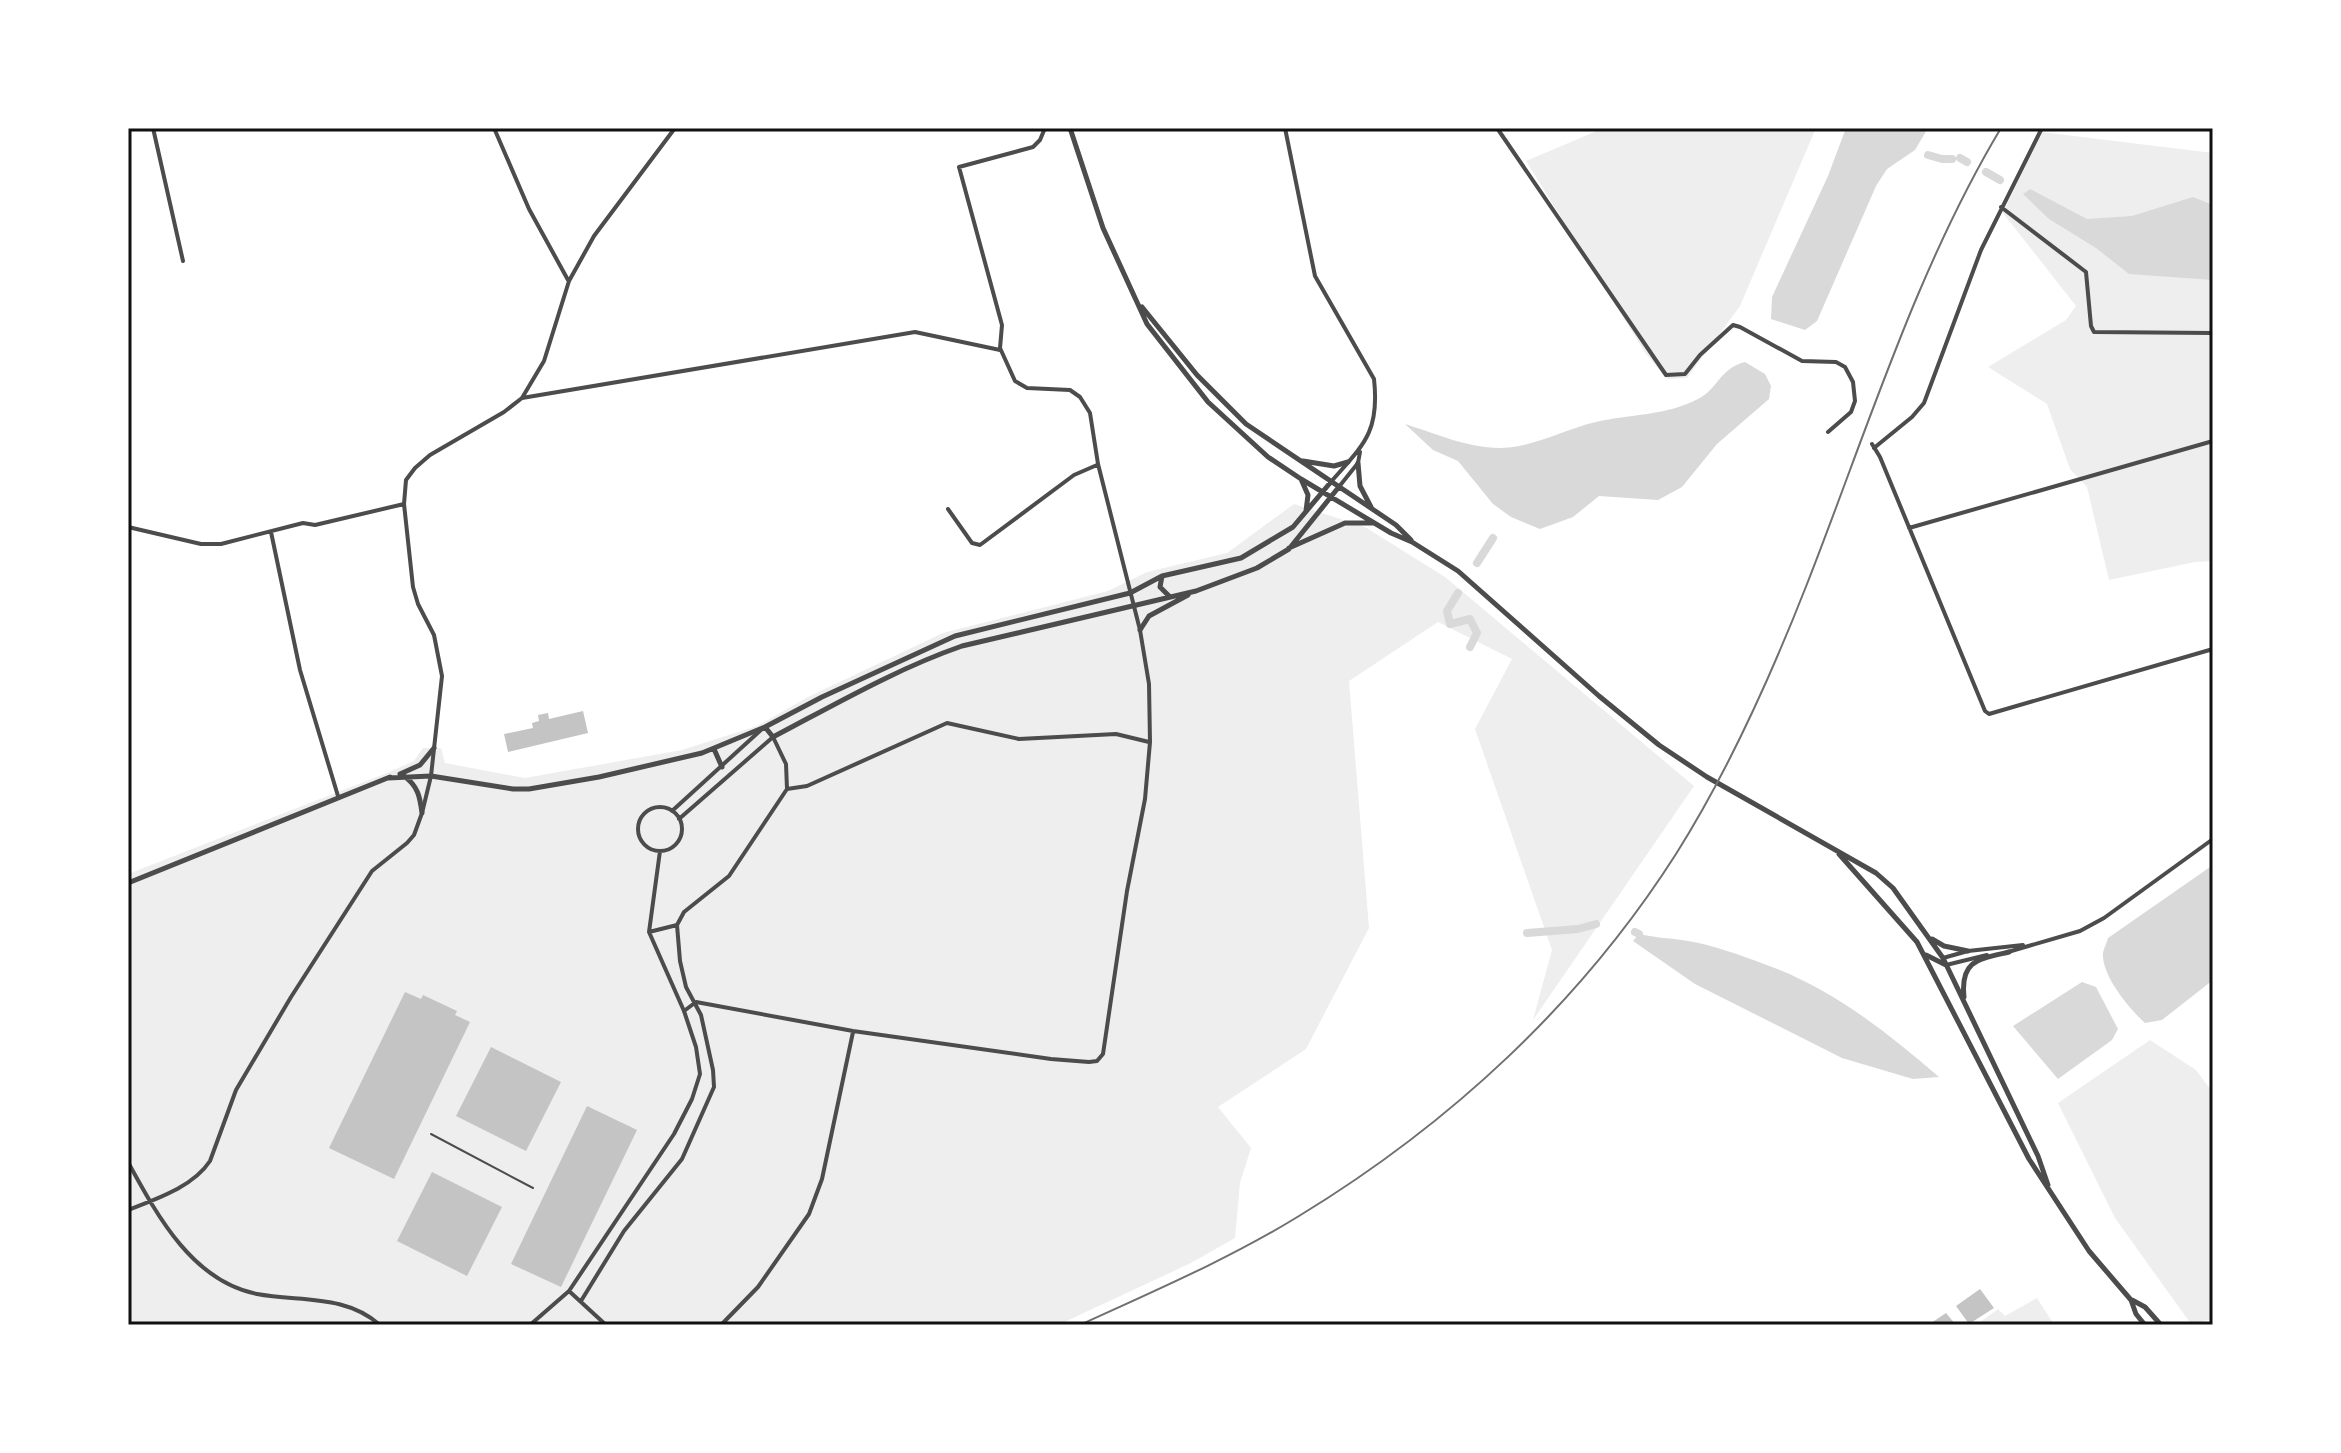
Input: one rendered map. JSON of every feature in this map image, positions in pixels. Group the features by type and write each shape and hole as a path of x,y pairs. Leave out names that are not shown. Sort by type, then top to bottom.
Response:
{"street":[{"path":"153,128 183,261"},
{"path":"494,128 535,222 569,281"},
{"path":"128,1210 191,1181 204,1170 236,1090 291,997 372,871 414,835 431,776 442,676 434,635 413,587 404,504 406,480 430,455 504,412 522,398 544,361 569,281 594,236 675,128"},
{"path":"684,1011 696,1002 853,1031 1051,1059 1097,1061 1103,1054 1127,891 1145,799 1150,742 1149,684 1140,630 1098,464 1090,413 1080,397 1070,390 1023,387 1015,381 1001,345 1002,325 990,274 959,167 1033,147 1045,128"},
{"path":"1070,128 1103,228 1147,324 1208,402 1268,457 1458,571 1659,745 1707,777 1876,873 1893,888 1928,936 1965,1003 2038,1156 2048,1185"},
{"path":"1285,128 1315,276 1374,379 1374,416 1358,463 1360,486 1373,510"},
{"path":"1497,128 1666,375 1685,374 1723,333 1733,325 1740,327 1802,361 1836,362 1845,367 1853,382 1855,401 1851,412 1828,432 1837,430"},
{"path":"2042,128 1981,250 1924,403 1912,417 1873,446 1985,711 1989,714 2213,649"},
{"path":"2001,207 2086,272 2094,332 2213,333"},
{"path":"1135,297 1197,375 1246,424 1396,525 1412,542"},
{"path":"522,398 915,332 1001,345"},
{"path":"1909,528 2213,441"},
{"path":"388,778 431,776 529,789 673,761 714,749 940,642 1130,593 1162,576 1241,558 1293,527 1361,450"},
{"path":"1292,457 1318,466 1348,462"},
{"path":"1289,549 1358,463"},
{"path":"948,509 972,543 980,545 1074,475 1098,464"},
{"path":"1301,479 1308,495 1306,512"},
{"path":"128,527 201,544 221,544 303,523 334,522 404,504"},
{"path":"1140,630 1149,616 1196,591 1257,568 1345,523 1375,523"},
{"path":"271,532 300,670 338,796"},
{"path":"1162,576 1160,587 1170,596"},
{"path":"679,819 773,737 934,656 962,646 1196,591"},
{"path":"787,789 807,786 947,723 1019,739 1116,734 1150,742"},
{"path":"581,1301 624,1231 682,1159 714,1087 713,1070 696,1002 686,987 680,961 677,925 684,912 729,876 787,789 786,764 765,727"},
{"path":"672,811 765,727"},
{"path":"128,883 420,765 434,748"},
{"path":"714,749 722,767"},
{"path":"403,776 415,786 422,813"},
{"path":"653,809 672,811 679,819 679,841 667,850 653,850 638,835 640,821 653,809"},
{"path":"1965,1003 1963,983 1967,970 1977,959 2080,931 2104,918 2213,839"},
{"path":"1833,847 1906,927 1938,980 2029,1159 2089,1251 2131,1300 2136,1314 2145,1325"},
{"path":"530,1325 569,1291 674,1134 692,1099 700,1074 696,1047 684,1011 649,932 660,851"},
{"path":"649,932 677,925"},
{"path":"1928,936 1944,946 1968,951"},
{"path":"1943,962 1968,951 2025,946"},
{"path":"1924,955 1943,962 2009,952"},
{"path":"1938,980 1943,962"},
{"path":"721,1325 758,1287 809,1214 822,1179 853,1031"},
{"path":"128,1162 167,1228 202,1267 233,1286 257,1294 341,1302 380,1325"},
{"path":"569,1291 606,1325"},
{"path":"2131,1300 2145,1307 2161,1325"}],"lane":[{"path":"431,1134 533,1188"}],"shaded area":[{"path":"1604,128 1816,128 1740,306 1687,378 1667,379 1646,354 1526,161"},
{"path":"1846,128 1928,128 1915,150 1887,169 1876,186 1817,321 1805,330 1771,319 1772,297 1828,176"},
{"path":"2041,132 2213,153 2213,561 2109,580 2087,487 2070,469 2047,404 1988,367 2066,320 2076,306 2003,213"},
{"path":"2030,189 2087,219 2132,216 2193,197 2213,205 2213,280 2129,274 2096,248 2049,219 2023,194"},
{"path":"1745,362 1765,374 1771,386 1769,399 1717,444 1682,487 1658,500 1599,496 1573,517 1540,529 1511,517 1493,504 1458,461 1433,450 1405,424 1475,445 1519,446 1596,422 1686,405 1705,395 1730,369"},
{"path":"1294,504 1365,527 1445,577 1694,786 1533,1020 1552,950 1475,729 1512,659 1438,622 1349,681 1369,928 1306,1049 1218,1107 1251,1148 1240,1183 1235,1238 1191,1263 1058,1325 128,1325 128,874 387,773 414,761 423,748 441,748 445,763 525,778 682,750 757,726 808,697 943,633 1108,591 1147,572 1227,553"},
{"path":"2213,865 2213,980 2162,1020 2145,1023 2125,1002 2108,975 2103,955 2108,938"},
{"path":"1639,934 1707,945 1812,985 1857,1012 1939,1077 1913,1079 1842,1058 1695,984 1633,941"},
{"path":"2082,982 2096,987 2118,1029 2112,1040 2058,1079 2013,1026"},
{"path":"2150,1040 2196,1070 2213,1093 2213,1319 2191,1324 2115,1218 2058,1103"},
{"path":"2037,1298 2053,1323 2050,1325 1976,1325 1998,1309 2005,1316"}],"building":[{"path":"583,711 588,733 508,752 504,734 533,728 532,723 539,721 538,715 548,713 549,719"},
{"path":"405,992 421,999 423,995 457,1011 455,1015 470,1022 394,1179 329,1148"},
{"path":"491,1047 561,1082 526,1151 456,1116"},
{"path":"587,1106 637,1130 561,1287 511,1264"},
{"path":"432,1172 502,1207 467,1276 397,1241"},
{"path":"1980,1289 1994,1308 1969,1324 1956,1306"},
{"path":"1946,1313 1956,1325 1928,1325"}],"waterway":[{"path":"1928,155 1952,159"},
{"path":"1960,158 1967,162"},
{"path":"1986,172 2000,180"},
{"path":"1477,563 1493,538"},
{"path":"1458,593 1447,611 1450,624 1470,619 1477,633 1470,647"},
{"path":"1527,933 1578,929 1596,924"},
{"path":"1635,932 1639,934"}],"railway":[{"path":"1080,1325 1273,1232 1408,1142 1460,1100 1555,1010 1639,909 1695,822 1748,722 1807,584 1918,294 1943,238 2001,128"}]}
